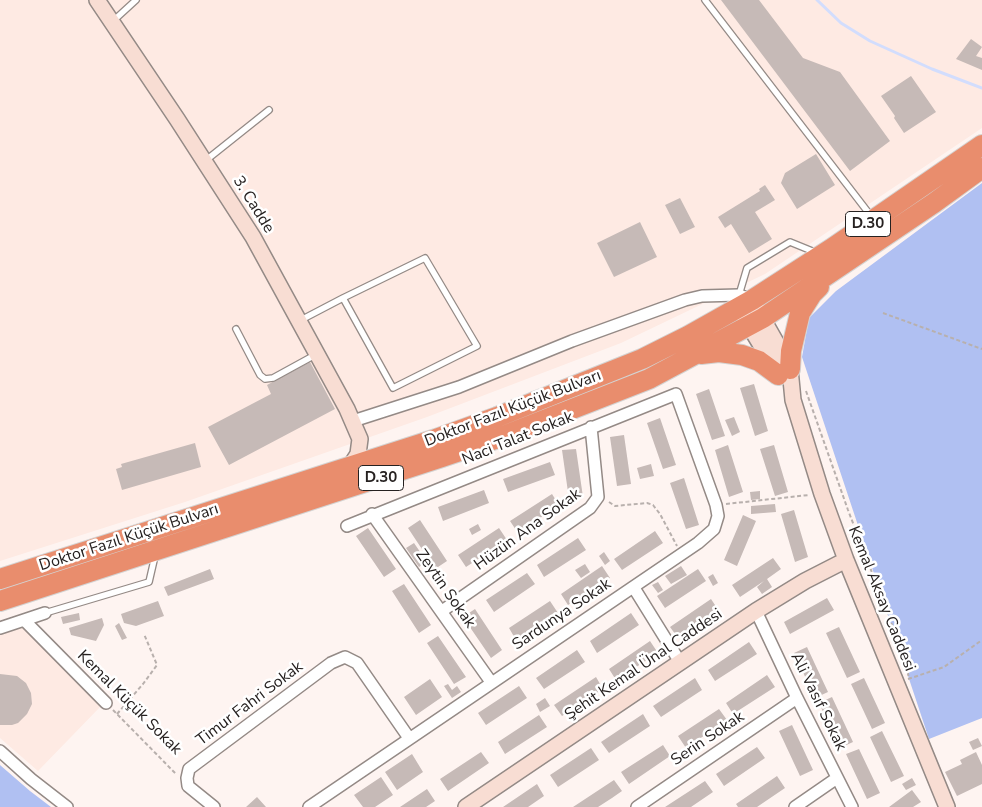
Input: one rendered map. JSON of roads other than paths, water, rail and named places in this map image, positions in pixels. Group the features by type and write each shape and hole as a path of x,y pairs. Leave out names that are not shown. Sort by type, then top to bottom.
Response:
{"highway":[{"name":"Doktor Fazıl Küçük Bulvarı","path":"0,601 349,489 498,438 649,379 756,322 828,263 874,220 982,145"},
{"name":"Doktor Fazıl Küçük Bulvarı","path":"0,579 349,468 498,417 642,359 743,301 828,263 934,203 982,168"},
{"path":"698,354 720,352 742,355 784,372 800,313 828,263"}],"street":[{"name":"3. Cadde","path":"97,0 205,161 253,237 353,421 360,439"},
{"path":"353,421 459,387 572,341 685,300 702,296 743,301"},
{"name":"Kemal Aksay Caddesi","path":"743,301 784,372 822,494 846,560 905,682 947,807"},
{"name":"Naci Talat Sokak","path":"347,526 372,514 676,394"},
{"name":"Sardunya Sokak","path":"309,807 491,682 634,588 714,529 718,516 716,505 676,394"},
{"name":"Hüzün Ana Sokak","path":"442,611 590,508 598,497 591,427"},
{"path":"360,439 373,450 382,453 398,451"},
{"path":"349,468 358,454 360,439"},
{"name":"Zeytin Sokak","path":"372,514 491,682"},
{"name":"Şehit Kemal Ünal Caddesi","path":"467,807 756,611 805,581 846,560"},
{"path":"634,588 680,662"},
{"name":"Ali Vasıf Sokak","path":"756,611 796,698 852,807"},
{"path":"0,628 45,614"},
{"name":"Kemal Küçük Sokak","path":"24,620 106,703"},
{"name":"Timur Fahri Sokak","path":"214,807 188,786 189,769 332,664 345,657 357,663 409,738"},
{"name":"Serin Sokak","path":"637,807 796,698"},
{"path":"0,751 31,779 68,807"},
{"path":"795,807 837,778"}],"lane":[{"path":"112,22 136,0"},
{"path":"705,0 874,220"},
{"path":"205,161 269,110"},
{"path":"743,301 747,268 790,242 828,263"},
{"path":"299,320 343,298 425,258 477,346 393,388 343,298"},
{"path":"236,330 260,375 265,379 273,378 317,354"},
{"path":"45,614 149,582 156,551"}],"waterway":[{"path":"817,0 841,23 870,41 932,69 982,88"}]}
